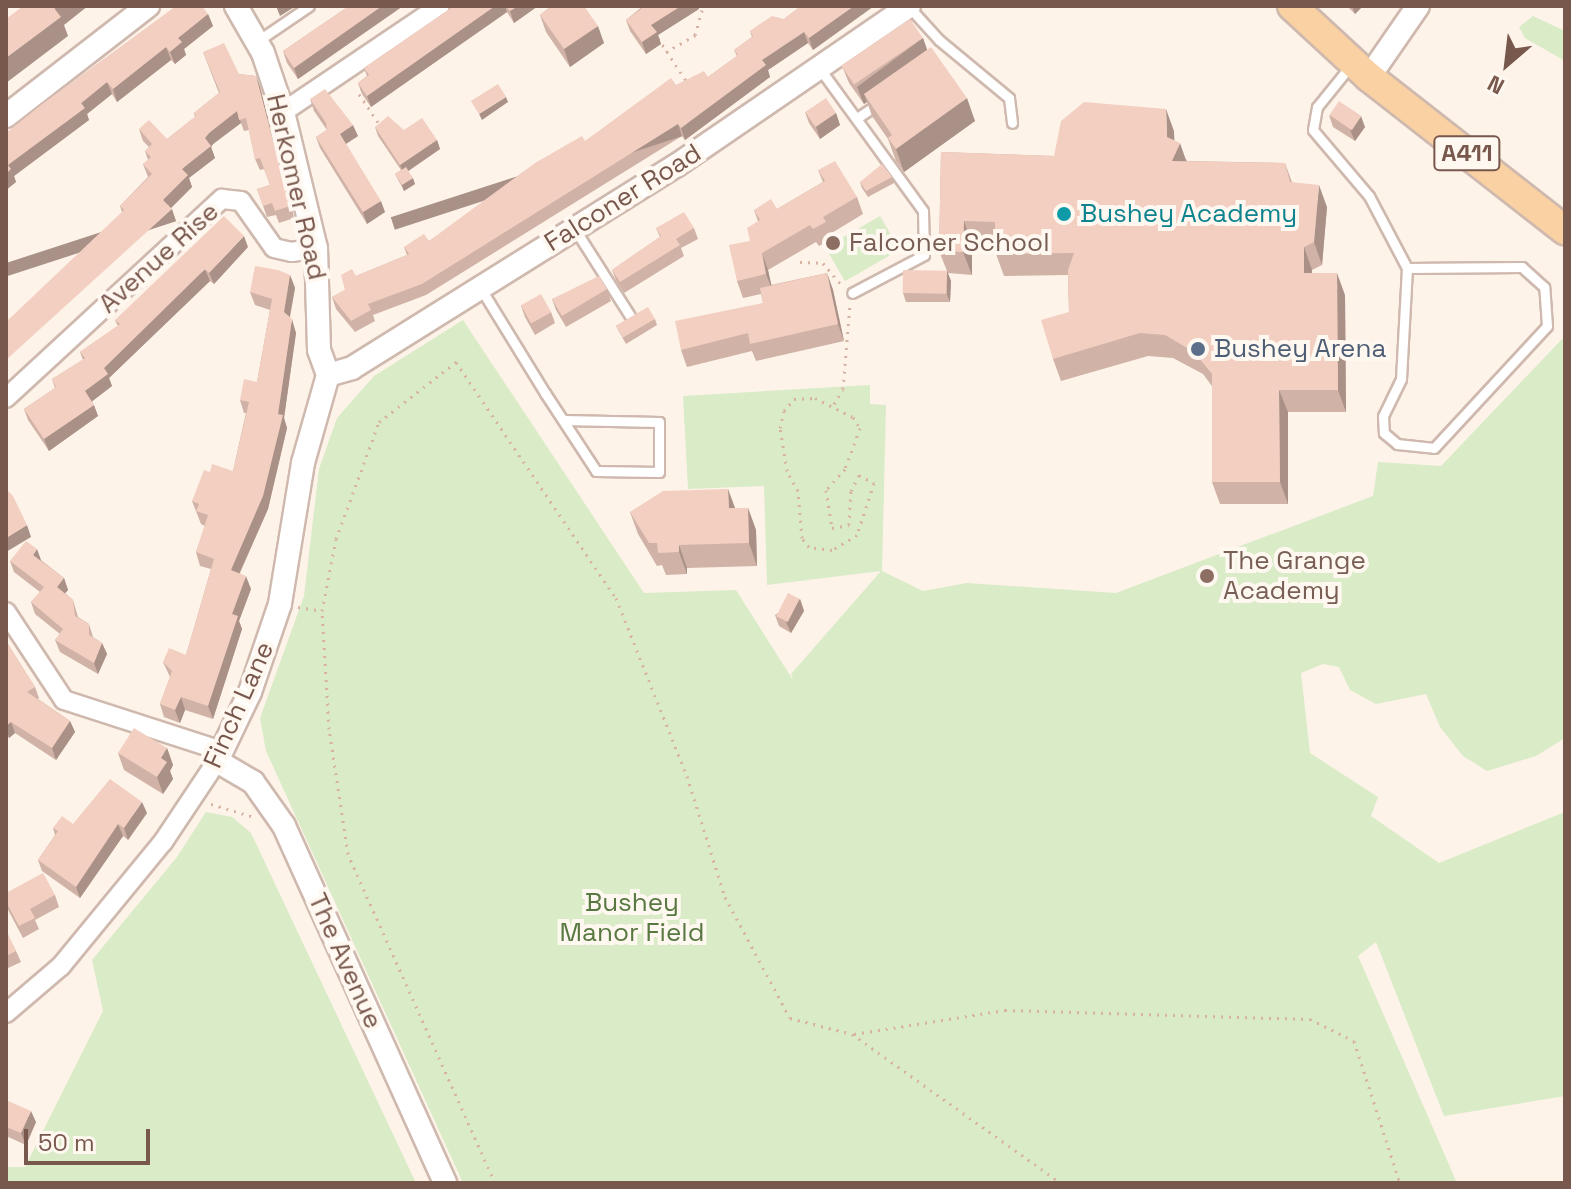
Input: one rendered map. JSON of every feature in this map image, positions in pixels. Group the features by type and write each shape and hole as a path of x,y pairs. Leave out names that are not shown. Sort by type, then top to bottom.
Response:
{"main road":[{"name":"A411","path":"1292,6 1361,70 1565,230"}],"street":[{"path":"6,116 148,6"},
{"name":"Herkomer Road","path":"236,6 256,42 283,112 316,248 319,350 328,375"},
{"path":"283,112 440,6"},
{"name":"Falconer Road","path":"328,375 352,368 574,228 820,69 909,6"},
{"path":"1361,70 1418,6"},
{"name":"Avenue Rise","path":"6,398 222,199 241,201 274,248 292,252 316,248"},
{"name":"Finch Lane","path":"6,1013 61,966 163,842 220,756 276,617 303,463 328,375"},
{"path":"6,612 64,700 220,756"},
{"name":"The Avenue","path":"220,756 253,782 284,826 445,1183"}],"lane":[{"path":"256,42 309,6"},
{"path":"909,6 939,40 1009,98 1012,123"},
{"path":"820,69 923,211 924,255 852,293"},
{"path":"1361,70 1317,107 1313,130 1369,196 1407,268 1401,379 1383,416 1384,433 1397,444 1434,448 1547,326 1544,287 1522,267 1407,268"},
{"path":"857,118 895,91"},
{"path":"574,228 630,316"},
{"path":"479,286 563,420 596,471 659,472 659,422 563,420"}],"path":[{"path":"666,52 695,35 702,10"},
{"path":"652,28 690,87"},
{"path":"363,86 359,94 384,132"},
{"path":"834,404 843,389 851,344"},
{"path":"495,1183 348,854 329,729 322,611 336,539 379,422 456,362 616,598 687,776 725,897 790,1018 852,1034 1061,1183"},
{"path":"794,399 834,404 860,428 845,469 826,490 832,528 849,525 851,491 859,475 870,477 875,490 863,508 857,535 846,545 818,550 802,538 798,491 787,471 780,428 784,411 794,399"},
{"path":"211,804 238,808 259,820"},
{"path":"852,1034 1005,1010 1310,1019 1354,1041 1400,1183"}],"green space":[{"path":"1533,16 1565,31 1565,61 1525,38 1519,27"},
{"path":"880,216 900,250 845,281 825,248"},
{"name":"Bushey Manor Field","path":"463,320 644,593 736,590 793,680 791,674 881,571 767,585 764,486 688,489 683,396 870,385 870,404 886,405 882,571 923,591 967,583 1116,593 1373,496 1378,462 1441,466 1563,338 1565,738 1536,756 1487,771 1463,756 1440,727 1426,694 1376,704 1350,690 1339,667 1323,664 1301,673 1310,753 1378,797 1371,816 1439,863 1565,812 1565,1096 1444,1116 1376,942 1358,956 1457,1183 463,1183 266,751 260,718 304,596 319,469 337,418 374,376"},
{"path":"206,812 232,817 251,833 416,1183 6,1183 6,1167 25,1167 103,1011 92,960 177,857"}],"building":[{"path":"23,6 57,6 54,8 61,17 6,58 6,19"},
{"path":"176,6 202,6 208,14 178,38 182,42 170,52 166,47 113,89 107,82 81,103 85,108 8,165 11,169 6,174 6,133"},
{"path":"349,6 382,6 294,68 283,51"},
{"path":"454,6 495,6 367,96 358,83 369,75 364,68"},
{"path":"552,6 584,6 598,26 564,49 540,15"},
{"path":"645,6 681,6 651,25 657,32 642,42 626,20"},
{"path":"801,6 854,6 809,38 804,32 762,60 766,65 681,128 678,124 422,284 368,304 371,310 351,321 332,297 345,290 341,275 352,269 356,276 409,254 404,247 424,234 429,241 535,163 582,136 585,141 671,78 676,85 704,71 708,77 738,55 734,50 753,36 750,31 772,16 784,19"},
{"path":"910,19 923,38 854,84 841,65"},
{"path":"224,43 239,74 256,76 290,206 275,211 272,203 263,206 257,189 270,185 260,158 255,159 246,118 239,120 237,111 205,138 211,146 182,169 188,175 163,200 172,209 6,360 6,322 124,210 120,206 152,174 143,164 151,157 145,151 152,144 139,129 149,120 167,139 220,92 203,52"},
{"path":"931,47 967,98 896,149 888,138 892,135 864,94"},
{"path":"498,84 506,97 479,114 471,101"},
{"path":"325,89 353,125 340,134 381,201 363,212 316,137 327,130 326,123 310,99"},
{"path":"826,98 836,113 815,127 805,112"},
{"path":"1339,101 1361,116 1352,130 1329,115"},
{"path":"1084,102 1166,109 1167,137 1180,143 1172,161 1285,163 1290,182 1319,185 1314,242 1304,247 1304,273 1337,273 1338,390 1279,390 1280,482 1212,482 1212,374 1194,352 1165,335 1140,333 1053,359 1041,320 1069,312 1068,270 1074,253 996,254 995,222 964,221 963,252 939,251 941,152 1054,156 1061,121"},
{"path":"388,116 404,130 422,118 437,140 400,165 375,127"},
{"path":"835,161 857,197 823,217 826,222 813,229 810,225 762,253 766,274 737,281 729,245 750,241 747,228 760,220 754,210 771,199 777,209 825,181 818,170"},
{"path":"882,164 892,177 866,191 860,182"},
{"path":"406,167 413,178 402,185 395,174"},
{"path":"684,212 694,228 676,239 680,245 620,282 612,270 661,236 656,228"},
{"path":"224,216 244,236 209,273 205,269 104,368 108,374 85,391 94,405 44,439 24,409 56,387 52,379 85,358 80,352 120,324 115,320"},
{"path":"255,266 290,275 284,312 292,319 278,414 283,415 263,496 231,570 246,576 232,614 238,616 208,706 181,697 175,710 160,704 172,671 163,662 169,648 186,655 214,559 196,552 208,515 196,511 199,504 192,501 204,470 210,472 212,464 233,471 249,402 240,400 244,379 257,382 272,299 250,292"},
{"path":"903,270 947,271 947,294 903,293"},
{"path":"827,273 838,324 750,344 748,333 681,350 675,321 763,303 760,288"},
{"path":"599,276 607,289 562,316 552,299"},
{"path":"541,294 551,312 531,324 521,305"},
{"path":"648,307 655,319 623,338 616,326"},
{"path":"6,489 13,496 27,525 6,538"},
{"path":"728,489 729,508 748,508 749,543 679,545 679,552 658,553 657,543 649,543 630,512 663,491"},
{"path":"26,541 37,549 33,555 64,578 57,587 73,600 75,616 89,624 89,635 102,643 94,663 55,640 63,629 31,602 44,587 10,561"},
{"path":"788,593 800,599 788,622 776,616"},
{"path":"6,641 35,687 27,692 70,721 52,748 11,722 6,726"},
{"path":"134,728 167,748 161,758 167,762 157,777 118,753"},
{"path":"110,779 142,802 124,828 118,824 76,887 38,860 58,831 53,828 62,816 73,824"},
{"path":"43,873 55,895 30,909 35,918 19,926 6,902 6,893"},
{"path":"6,932 16,951 6,956"},
{"path":"6,1100 31,1111 21,1133 6,1127"}],"place":[{"name":"Bushey Academy","path":"1064,214"},
{"name":"Falconer School","path":"833,243"},
{"name":"Bushey Arena","path":"1198,349"},
{"name":"The Grange Academy","path":"1207,576"}]}
